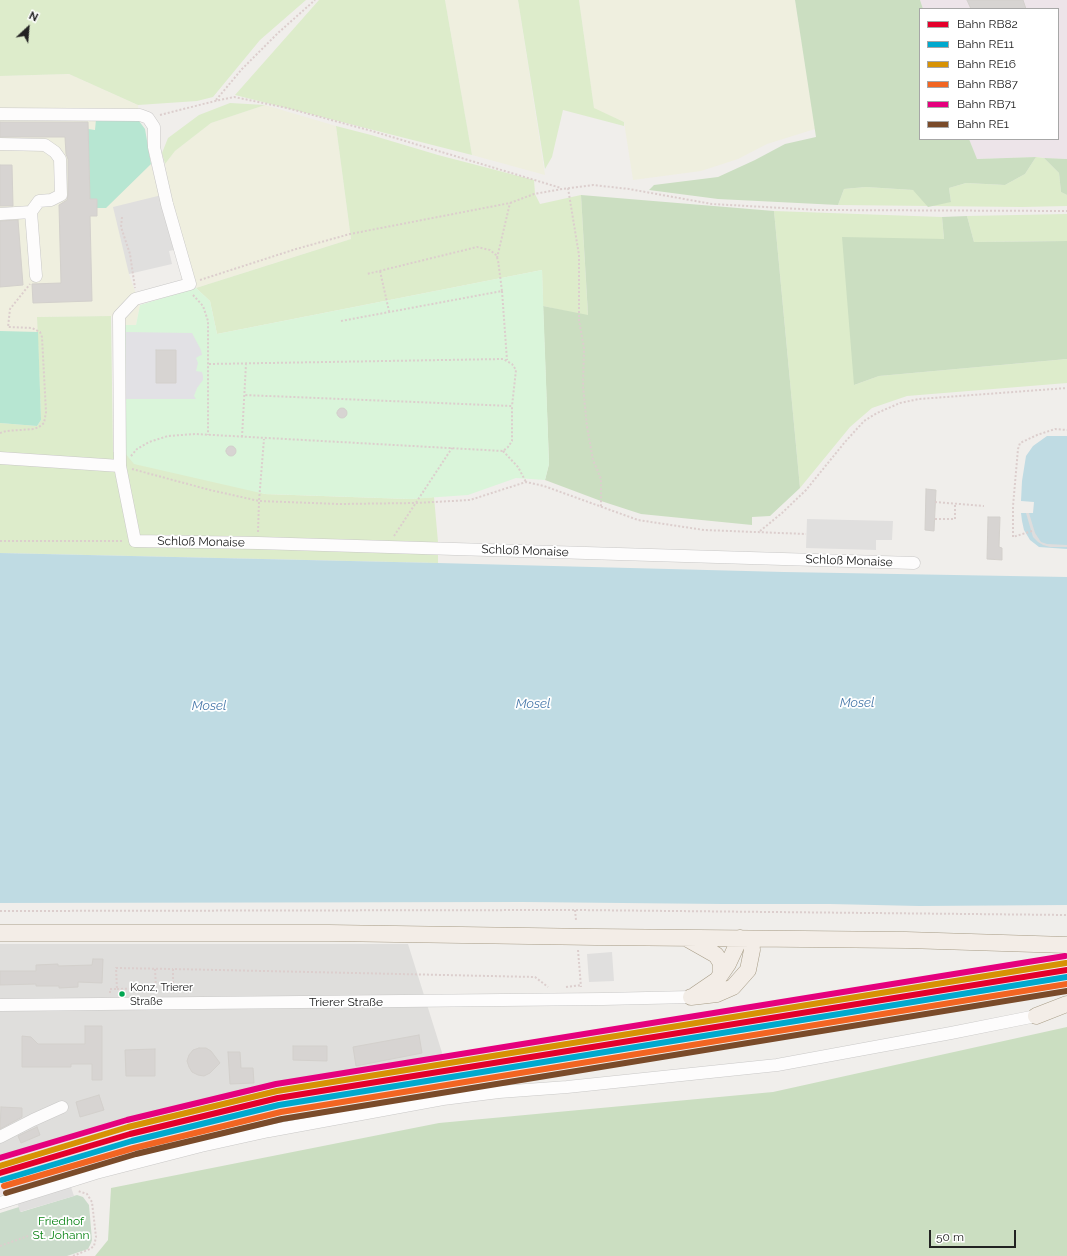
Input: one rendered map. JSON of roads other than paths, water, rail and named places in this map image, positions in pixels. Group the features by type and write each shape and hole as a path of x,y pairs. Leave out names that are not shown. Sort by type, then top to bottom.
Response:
{"main road":[{"path":"0,933 329,933 906,940 1046,943 1067,945"},
{"path":"685,938 716,955 721,963 721,974"},
{"path":"691,997 706,989 717,980 745,938"},
{"path":"691,997 717,994 733,987 748,970 752,950 745,938"},
{"path":"1036,1016 1067,1004"},
{"path":"1036,1016 1067,1009"}],"street":[{"path":"0,114 140,115 148,118 154,127 154,146 187,284 135,299 119,316 120,466 0,458"},
{"path":"0,144 45,145 56,152 60,160 60,195 51,200 39,201 31,212 36,276"},
{"path":"0,214 31,212"},
{"name":"Schloß Monaise","path":"120,466 135,541 258,543 914,563"},
{"name":"Trierer Straße","path":"0,1005 582,1000 691,997"},
{"path":"0,1204 96,1173 208,1145 269,1131 442,1099 777,1064 951,1033 1036,1016"},
{"path":"0,1137 62,1107"}],"water":[{"path":"1047,436 1067,436 1067,549 1039,547 1030,540 1024,530 1022,521 1021,513 1033,513 1034,502 1021,501 1022,481 1026,456 1033,446"},
{"name":"Mosel","path":"0,553 784,572 1067,577 1067,905 919,906 523,902 0,903"}],"rail line":[{"name":"RB71","path":"0,1158 127,1120 276,1084 1065,956"},
{"name":"RE16","path":"0,1166 128,1127 277,1091 1066,963"},
{"name":"RB82","path":"0,1173 130,1134 278,1098 1067,970"},
{"name":"RE11","path":"2,1180 132,1141 279,1105 1067,977"},
{"name":"RB87","path":"4,1186 134,1148 281,1112 1067,984"},
{"name":"RE1","path":"6,1193 136,1154 282,1119 1067,991"}],"place":[{"name":"Konz, Trierer Straße","path":"122,994"}],"park label":[{"name":"Friedhof St. Johann","path":"61,1228"}]}
